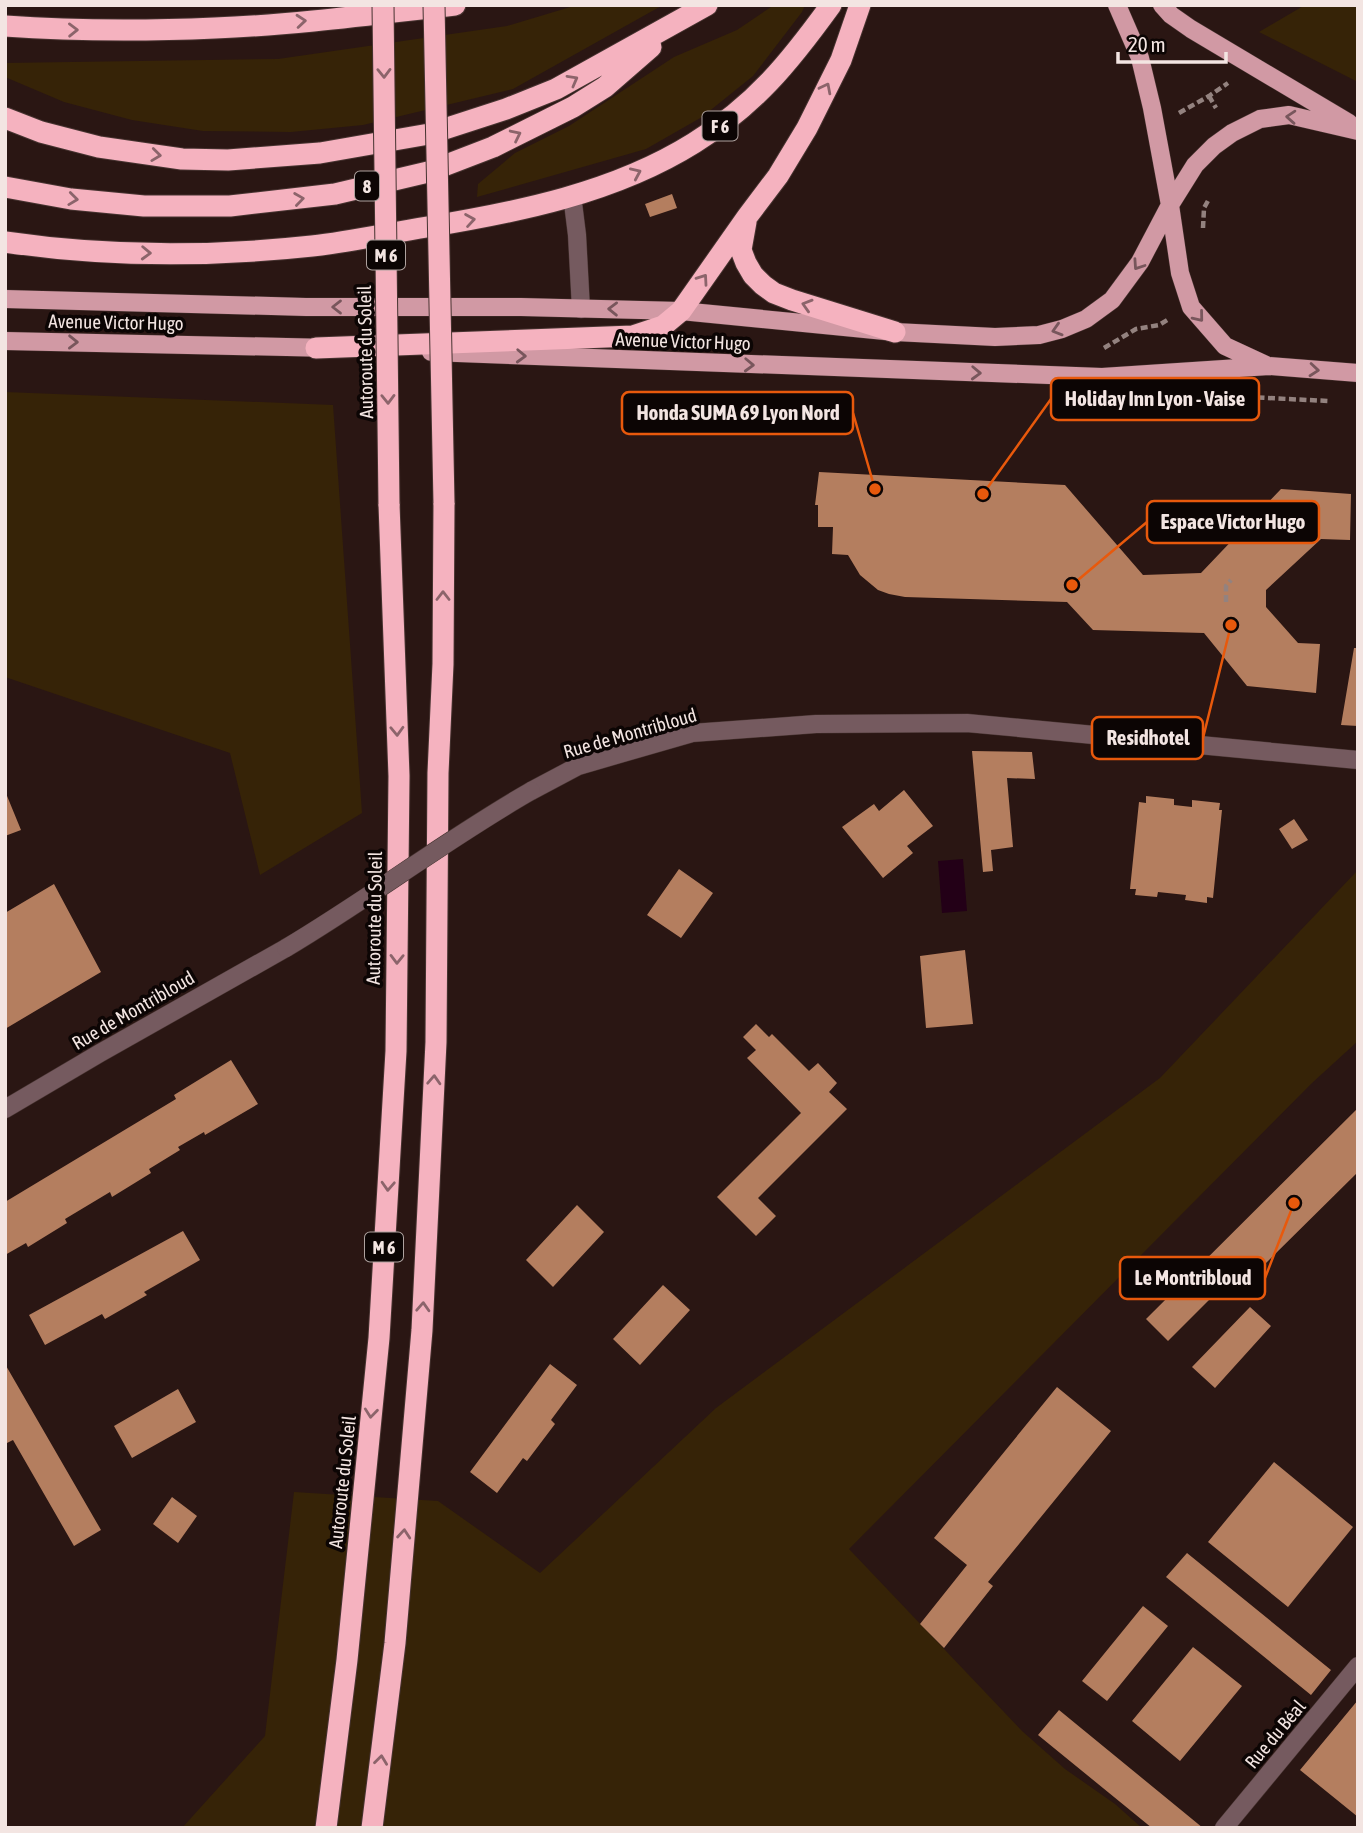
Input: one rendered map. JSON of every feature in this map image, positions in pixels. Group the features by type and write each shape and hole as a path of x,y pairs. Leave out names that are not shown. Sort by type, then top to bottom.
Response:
{"highway":[{"name":"Autoroute du Soleil","path":"326,1828 347,1660 379,1338 396,1051 398,776 389,504 383,5"},
{"name":"M 6","path":"372,1828 395,1643 422,1330 436,1042 444,503 434,5"},
{"path":"5,26 62,30 215,28 455,5"},
{"path":"5,118 41,132 100,146 183,159 228,160 320,153 429,134 506,109 556,89 707,5"},
{"name":"F 6","path":"572,195 608,185 656,163 723,124 773,80 831,5"},
{"path":"316,348 634,336 663,326 681,311 778,176 807,128 841,60 860,5"},
{"name":"8","path":"5,187 71,199 144,206 230,206 335,194 428,172 493,147 573,107 605,87 685,19"},
{"path":"5,242 118,253 190,254 314,246 500,215 572,195"},
{"path":"747,217 741,250 753,275 763,285 792,300 895,332"}],"main road":[{"path":"1117,5 1140,58 1152,108 1180,273 1191,307 1225,346 1269,366"},
{"path":"1163,5 1171,15 1191,29 1358,130"},
{"name":"Avenue Victor Hugo","path":"5,299 306,307 521,307 681,311 895,332 995,337 1039,335 1086,319 1112,300 1140,262 1195,164 1232,133 1260,119 1289,115 1358,130"},
{"name":"Avenue Victor Hugo","path":"5,341 316,348 1102,377 1269,366 1358,373"}],"street":[{"path":"572,195 581,309"},
{"name":"Rue de Montribloud","path":"5,1109 331,921 481,820 531,791 578,766 692,733 816,724 967,723 1358,760"},
{"name":"Rue du Béal","path":"1224,1828 1358,1666"}],"path":[{"path":"1180,113 1237,76"},
{"path":"1209,96 1216,108"},
{"path":"1203,232 1204,208 1210,197"},
{"path":"1102,377 1103,349 1136,329 1159,325 1191,307"},
{"path":"1226,602 1226,586 1231,580"}],"shaded area":[{"path":"577,5 663,5 513,89 363,125 291,132 203,131 132,120 64,102 5,77 5,63 278,59 507,26"},
{"path":"774,5 805,5 753,76 702,117 646,149 477,197 478,184 515,153 569,126 674,57 737,30"},
{"path":"1305,5 1356,5 1358,82 1259,32"},
{"path":"5,392 333,405 362,813 260,875 230,753 5,677"},
{"path":"963,859 967,911 942,913 938,861"},
{"path":"1358,870 1358,1041 1312,1083 849,1549 1022,1731 1065,1769 1115,1804 1142,1828 182,1828 265,1736 294,1492 438,1501 540,1573 716,1408 1160,1078"}],"building":[{"path":"672,194 677,208 650,217 645,204"},
{"path":"819,472 1065,485 1143,575 1201,573 1281,489 1351,494 1350,540 1321,539 1266,590 1266,607 1298,643 1320,644 1316,693 1247,686 1204,633 1093,630 1067,602 905,597 878,590 860,575 848,555 832,554 833,527 818,527 818,505 815,505"},
{"path":"1354,648 1358,648 1358,726 1341,725"},
{"path":"972,751 1032,752 1035,779 1007,778 1013,847 991,850 993,871 983,872"},
{"path":"904,790 933,826 907,846 913,853 883,878 842,827 874,804 879,811"},
{"path":"5,791 21,830 5,836"},
{"path":"1146,796 1174,799 1174,805 1192,807 1192,800 1220,803 1219,810 1222,810 1213,898 1207,897 1207,903 1185,900 1186,895 1158,892 1157,897 1135,895 1136,889 1130,889 1139,802 1146,803"},
{"path":"1294,819 1308,840 1292,849 1279,829"},
{"path":"679,869 713,893 681,938 647,915"},
{"path":"54,884 101,972 5,1029 5,913"},
{"path":"965,950 973,1024 926,1028 920,956"},
{"path":"756,1024 769,1037 772,1034 809,1071 818,1063 837,1083 829,1092 847,1109 758,1198 776,1216 756,1236 717,1197 801,1113 747,1058 756,1050 743,1037"},
{"path":"231,1060 258,1104 205,1135 204,1132 178,1147 180,1150 149,1169 151,1173 112,1197 110,1192 65,1219 67,1223 28,1247 26,1243 5,1255 5,1202 176,1099 174,1095"},
{"path":"1358,1108 1358,1172 1263,1266 1258,1260 1234,1283 1230,1279 1168,1341 1146,1319"},
{"path":"577,1205 604,1232 553,1287 526,1260"},
{"path":"183,1231 200,1260 144,1292 147,1295 105,1319 102,1314 45,1345 29,1315"},
{"path":"663,1285 690,1310 640,1365 613,1339"},
{"path":"1250,1307 1271,1326 1215,1388 1192,1367"},
{"path":"5,1364 101,1530 74,1546 13,1440 5,1444"},
{"path":"550,1364 577,1385 551,1420 555,1424 527,1461 523,1458 497,1493 470,1472"},
{"path":"1057,1387 1111,1431 988,1582 993,1586 944,1648 920,1624 967,1565 934,1538"},
{"path":"178,1389 196,1422 132,1458 114,1426"},
{"path":"1274,1462 1353,1527 1288,1607 1208,1542"},
{"path":"172,1497 197,1516 178,1543 153,1524"},
{"path":"1187,1553 1331,1670 1311,1695 1166,1577"},
{"path":"1143,1606 1168,1626 1107,1701 1082,1681"},
{"path":"1193,1647 1242,1686 1180,1761 1132,1721"},
{"path":"1358,1700 1358,1817 1300,1770"},
{"path":"1059,1710 1203,1828 1152,1828 1038,1735"}],"place":[{"name":"Honda SUMA 69 Lyon Nord","path":"875,489"},
{"name":"Holiday Inn Lyon - Vaise","path":"983,494"},
{"name":"Espace Victor Hugo","path":"1072,585"},
{"name":"Residhotel","path":"1231,625"},
{"name":"Le Montribloud","path":"1294,1203"}]}
